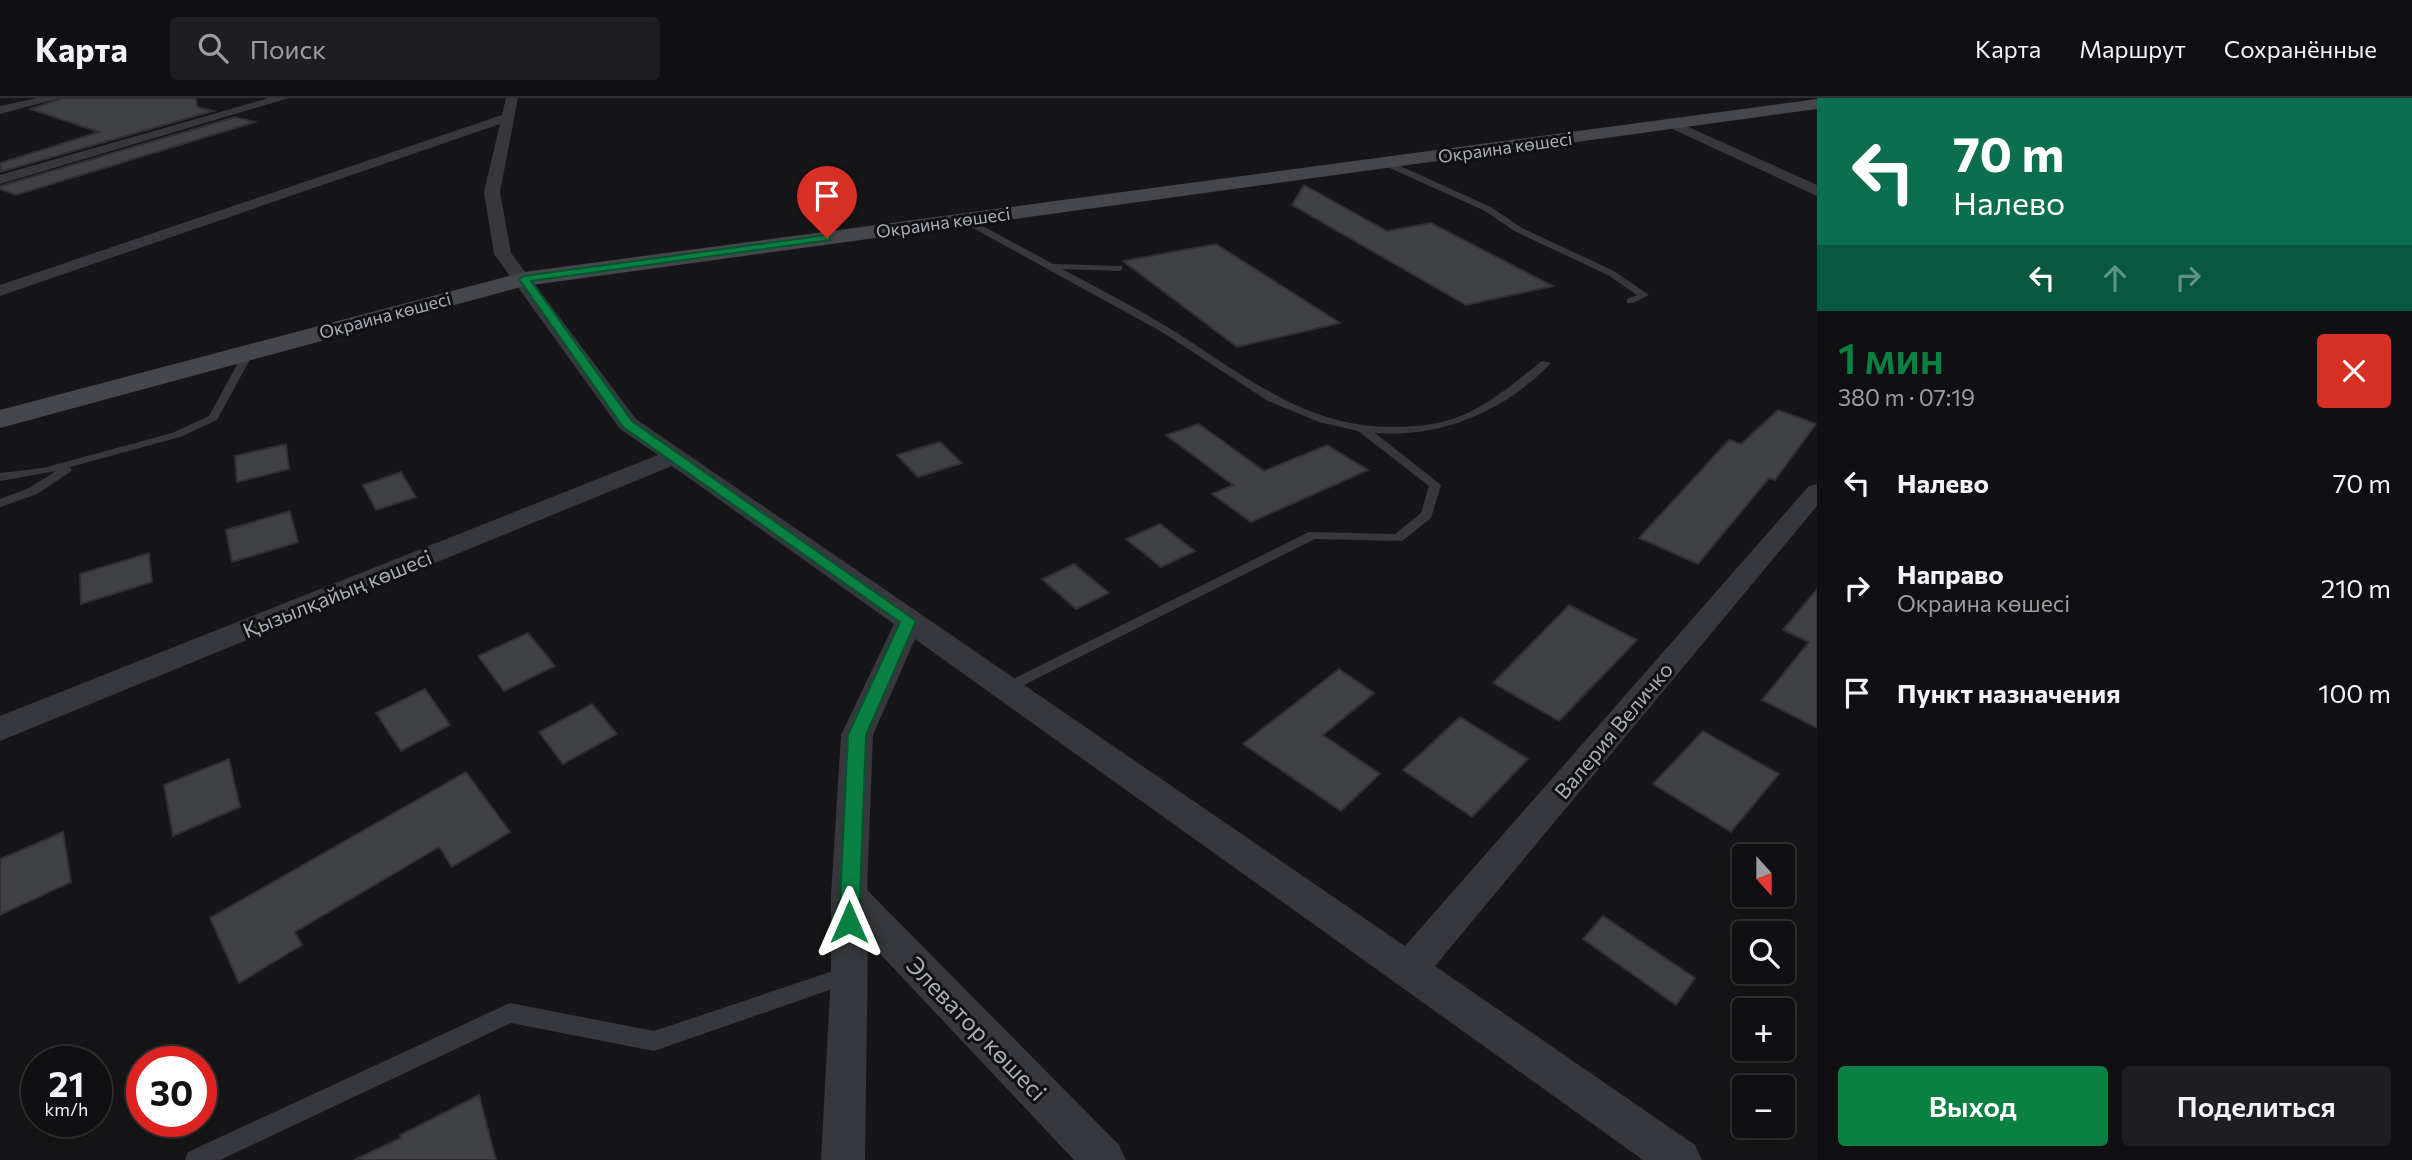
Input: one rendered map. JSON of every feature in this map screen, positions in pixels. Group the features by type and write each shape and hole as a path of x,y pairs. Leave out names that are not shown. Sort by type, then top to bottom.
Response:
{"street":[{"path":"0,110 54,98"},
{"path":"0,180 283,98"},
{"path":"512,98 492,192 503,254 524,279 628,424 1680,1160"},
{"name":"Окраина көшесі","path":"0,419 524,279 1673,124 1816,101"},
{"path":"0,290 508,117"},
{"path":"1673,124 1817,191"},
{"name":"Қызылқайың көшесі","path":"0,729 674,457"},
{"name":"Валерия Величко","path":"1408,970 1817,491"},
{"path":"843,1160 849,895 857,735 909,621"},
{"name":"Элеватор көшесі","path":"849,895 1104,1160"}],"lane":[{"path":"1385,163 1488,209 1519,230 1611,273 1644,295 1629,301"},
{"path":"965,219 1166,331 1224,371 1274,400 1312,417 1362,428 1401,431 1449,424 1486,408 1546,363"},
{"path":"1050,266 1119,268"},
{"path":"0,477 44,471 176,435 213,418 249,352"},
{"path":"1006,689 1313,535 1398,538 1427,515 1435,485 1362,428"},
{"path":"0,503 33,491 79,461"},
{"path":"195,1160 510,1013 654,1041 849,974"}],"building":[{"path":"63,98 196,98 197,107 213,111 0,172 0,163 99,132 30,109"},
{"path":"235,117 255,122 16,195 0,189 0,186"},
{"path":"1304,185 1387,231 1431,223 1553,286 1466,305 1292,205"},
{"path":"1216,244 1340,323 1237,347 1123,261"},
{"path":"1778,410 1816,424 1775,480 1769,478 1698,564 1639,538 1729,440 1741,444"},
{"path":"1199,424 1264,471 1327,445 1368,470 1251,522 1212,494 1233,485 1166,435"},
{"path":"940,442 962,463 918,477 897,455"},
{"path":"286,444 289,469 237,482 235,456"},
{"path":"401,472 416,497 376,510 363,485"},
{"path":"290,511 298,542 232,562 226,530"},
{"path":"1160,524 1195,551 1161,567 1126,539"},
{"path":"149,553 152,582 81,604 80,574"},
{"path":"1074,564 1109,593 1076,609 1042,579"},
{"path":"1817,589 1817,728 1762,700 1809,642 1783,630"},
{"path":"1569,605 1637,640 1559,721 1493,683"},
{"path":"528,633 555,666 504,691 478,656"},
{"path":"1339,669 1374,693 1323,735 1380,774 1341,811 1243,744"},
{"path":"425,689 450,725 401,751 376,713"},
{"path":"592,704 617,734 563,764 539,732"},
{"path":"1460,717 1528,759 1472,817 1403,770"},
{"path":"1703,731 1779,774 1731,832 1653,784"},
{"path":"229,759 240,807 173,836 164,785"},
{"path":"466,772 510,832 452,867 439,847 295,932 302,945 239,983 210,918"},
{"path":"63,832 71,882 0,915 0,859"},
{"path":"1603,916 1695,978 1676,1005 1583,939"},
{"path":"479,1095 496,1160 354,1160 401,1138 400,1135"}],"route":[{"path":"827,238 524,279 628,424 909,621 857,735 849,922"}]}
